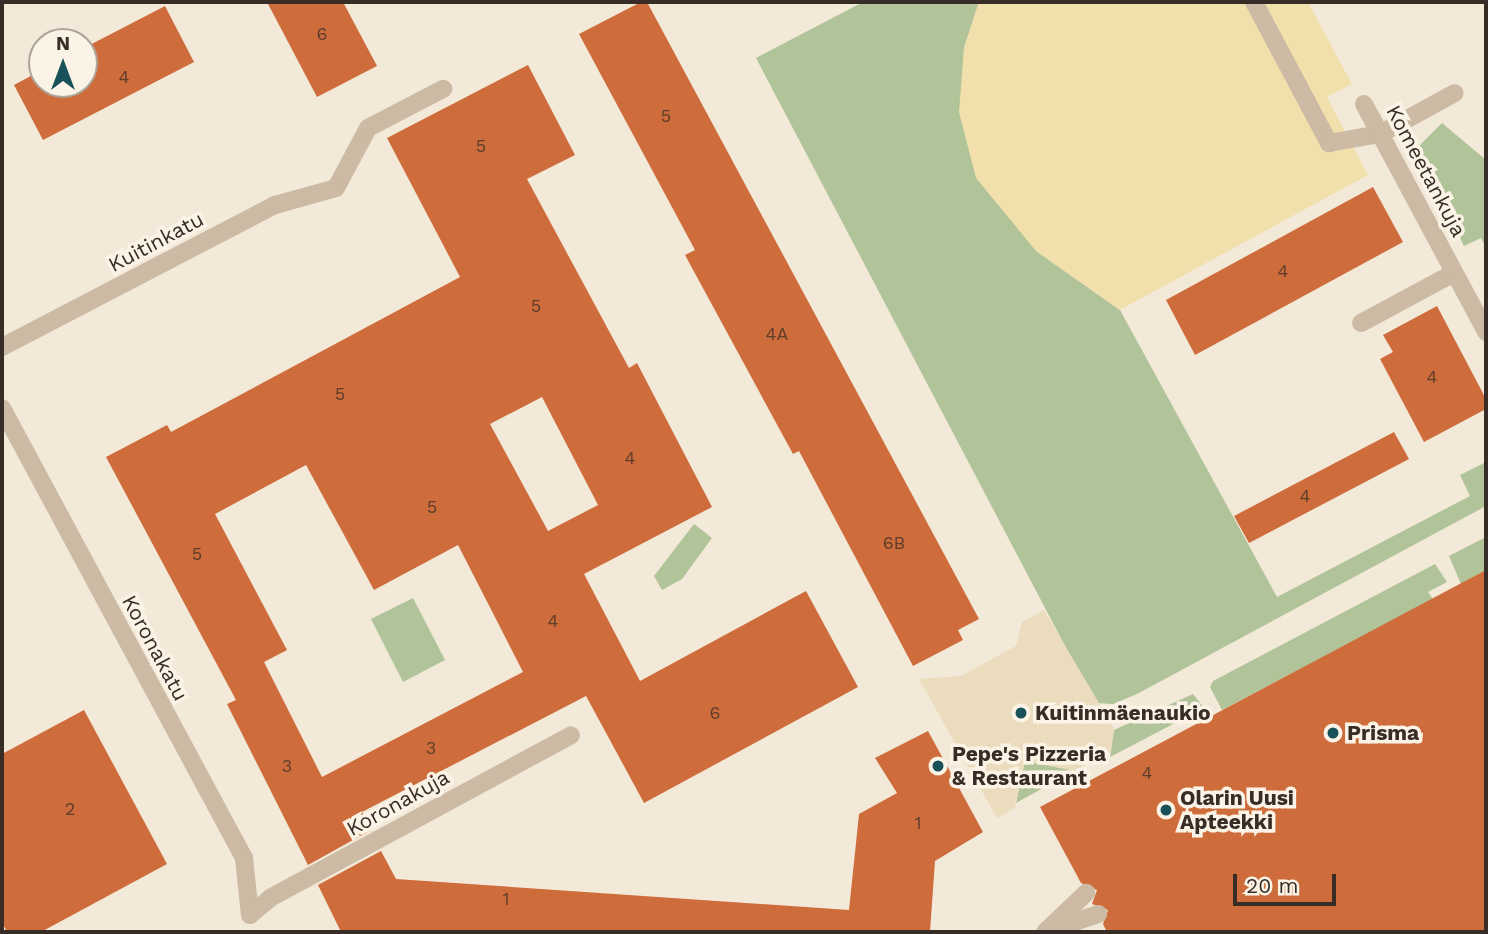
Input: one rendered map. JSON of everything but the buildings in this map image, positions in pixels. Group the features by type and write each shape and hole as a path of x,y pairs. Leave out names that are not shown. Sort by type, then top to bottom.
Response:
{"street":[{"path":"1254,2 1329,143 1380,134 1455,93"},
{"name":"Kuitinkatu","path":"2,347 275,205 336,188 368,128 443,89"},
{"name":"Komeetankuja","path":"1364,104 1486,332"},
{"path":"1361,323 1454,272"},
{"name":"Koronakatu","path":"2,408 244,858 250,915"},
{"name":"Koronakuja","path":"250,915 270,898 571,735"},
{"path":"1045,932 1086,893"},
{"path":"1045,932 1098,914"}],"green space":[{"path":"863,2 979,2 964,48 1036,251 1120,310 1277,597 1470,496 1460,475 1486,462 1486,506 1137,694 1113,704 1095,703 756,58"},
{"path":"1442,123 1486,160 1485,246 1481,238 1464,246 1416,149"},
{"path":"694,524 712,538 682,579 662,590 654,576"},
{"path":"1486,537 1486,570 1461,584 1449,556"},
{"path":"1435,564 1447,582 1428,592 1433,599 1222,710 1210,687 1213,681"},
{"path":"413,598 445,660 403,682 371,619"},
{"path":"1193,694 1204,708 1110,757 1114,730"},
{"path":"1025,761 1041,761 1074,771 1016,803"}],"sand":[{"path":"979,2 1308,2 1352,84 1327,97 1368,175 1120,310 1036,251 976,178 959,112 964,48"}],"shaded area":[{"name":"Kuitinmäenaukio","path":"1044,610 1114,730 1110,752 1074,771 1025,761 1015,808 997,818 919,679 961,676 1016,646 1022,622"}],"place":[{"name":"Kuitinmäenaukio","path":"1021,713"},
{"name":"Prisma","path":"1333,733"},
{"name":"Pepe's Pizzeria & Restaurant","path":"938,766"},
{"name":"Olarin Uusi Apteekki","path":"1166,810"}]}
